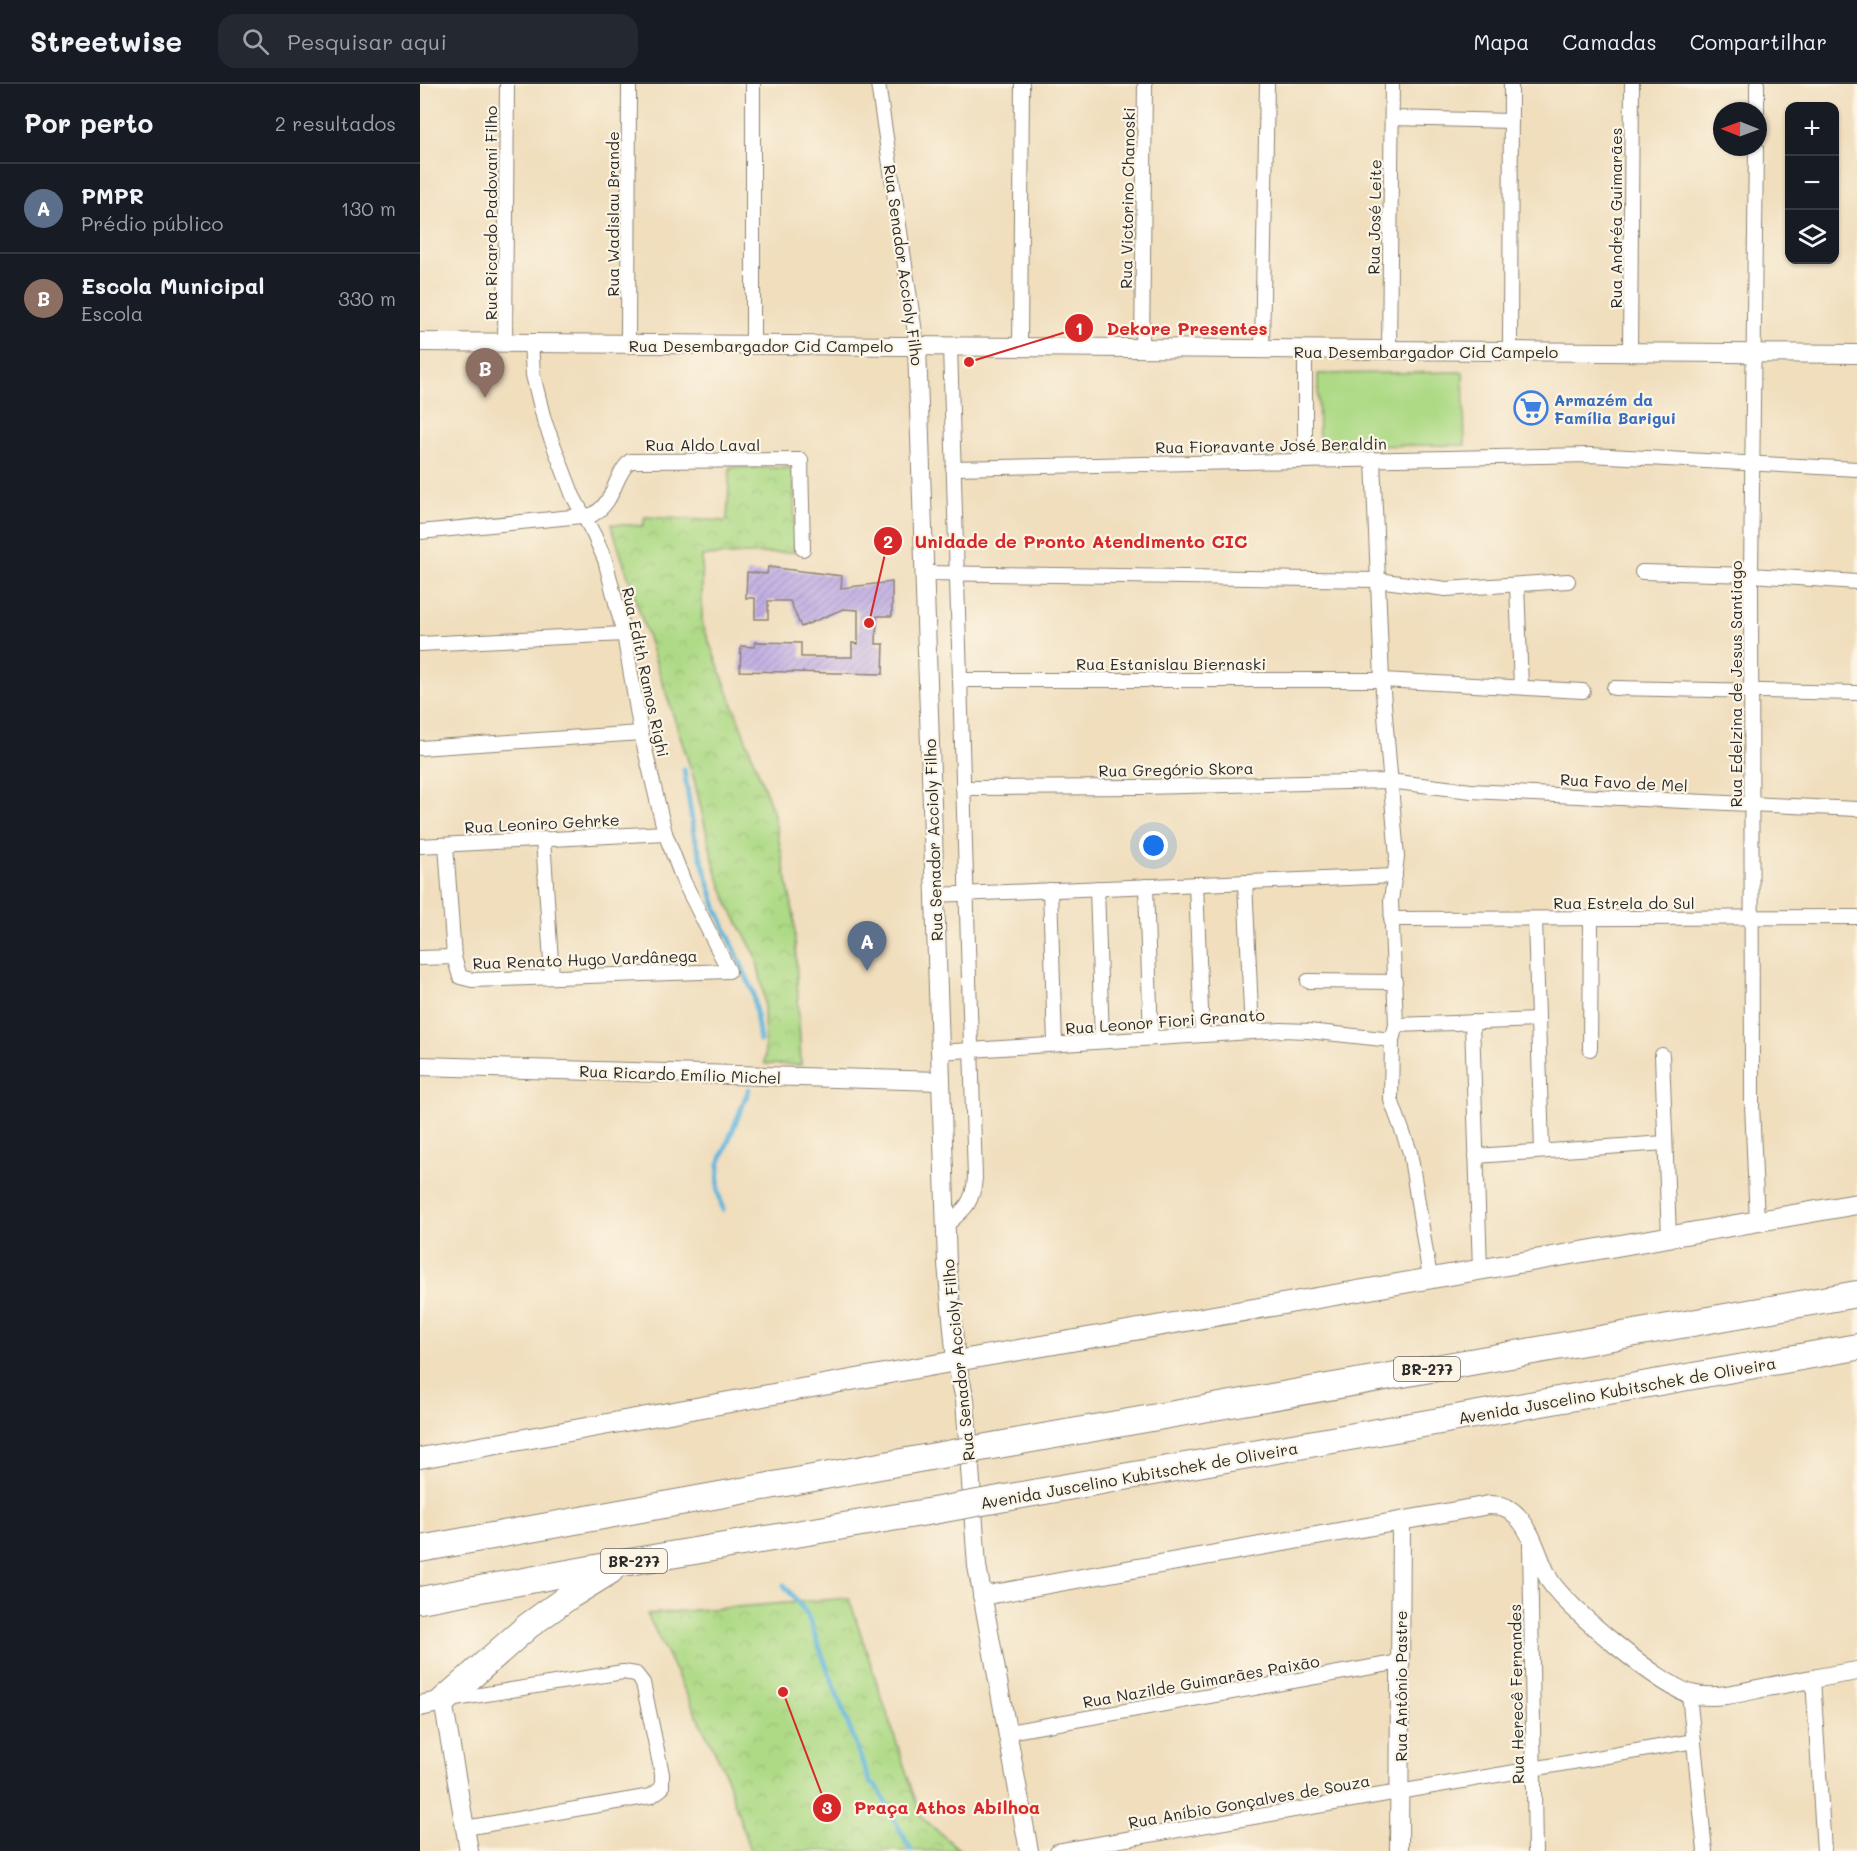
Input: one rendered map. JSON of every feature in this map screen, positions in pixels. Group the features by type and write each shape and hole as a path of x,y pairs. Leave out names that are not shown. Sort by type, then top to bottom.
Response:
{"highway":[{"name":"BR-277","path":"420,1549 1857,1294"},
{"name":"Avenida Juscelino Kubitschek de Oliveira","path":"420,1600 1857,1347"},
{"path":"431,1703 548,1610 623,1563"}],"main road":[{"path":"420,1458 956,1361 1857,1204"}],"street":[{"name":"Rua Ricardo Padovani Filho","path":"505,343 507,84"},
{"name":"Rua Wadislau Brande","path":"628,344 629,84"},
{"path":"753,84 753,345"},
{"name":"Rua Senador Accioly Filho","path":"878,84 917,346 945,1226 956,1361 965,1399 975,1549 982,1596 1029,1851"},
{"path":"1020,347 1022,84"},
{"name":"Rua Victorino Chanoski","path":"1142,348 1145,84"},
{"path":"1262,349 1267,84"},
{"name":"Rua José Leite","path":"1389,350 1392,84"},
{"path":"1510,351 1511,84"},
{"name":"Rua Andréa Guimarães","path":"1630,352 1632,84"},
{"path":"1756,102 1757,84"},
{"path":"1392,118 1511,121"},
{"name":"Rua Edelzina de Jesus Santiago","path":"1756,156 1751,689 1753,1113 1757,1222"},
{"name":"Rua Desembargador Cid Campelo","path":"420,342 1857,354"},
{"name":"Rua Edith Ramos Righi","path":"531,343 533,375 544,420 569,485 604,560 624,634 641,733 665,832 684,882 729,971"},
{"path":"945,1226 963,1212 974,1192 950,346"},
{"path":"1305,350 1305,461"},
{"name":"Rua Fioravante José Beraldin","path":"953,468 1589,455 1857,469"},
{"path":"1373,459 1382,680 1397,857 1391,901 1396,1025 1392,1040 1391,1100 1410,1152 1430,1278"},
{"name":"Rua Aldo Laval","path":"420,532 584,517 601,510 608,502 621,472 630,461 801,460 802,549"},
{"path":"1642,572 1751,575 1857,582"},
{"path":"924,573 1377,580 1446,589 1568,581"},
{"path":"1517,585 1521,687"},
{"path":"420,644 624,634"},
{"name":"Rua Estanislau Biernaski","path":"960,680 1382,680 1584,691"},
{"path":"1614,688 1751,689 1857,693"},
{"path":"420,748 641,733"},
{"name":"Rua Gregório Skora","path":"963,788 1143,787 1389,781"},
{"name":"Rua Favo de Mel","path":"1389,781 1471,791 1857,809"},
{"name":"Rua Leoniro Gehrke","path":"420,846 665,832"},
{"path":"543,839 552,977"},
{"path":"446,845 454,957"},
{"path":"934,895 1395,876"},
{"path":"1245,882 1252,1032"},
{"path":"1196,884 1202,1035"},
{"path":"1146,886 1151,1038"},
{"path":"1097,888 1102,1041"},
{"path":"1050,890 1055,1044"},
{"name":"Rua Estrela do Sul","path":"1391,919 1857,917"},
{"path":"1590,1049 1591,918"},
{"path":"1535,919 1542,1151"},
{"name":"Rua Renato Hugo Vardânega","path":"420,958 454,957 460,977 466,979 729,971"},
{"path":"1308,981 1395,982"},
{"path":"1396,1025 1538,1020"},
{"path":"1472,1022 1480,1270"},
{"name":"Rua Leonor Fiori Granato","path":"939,1052 1252,1032 1308,1031 1392,1040"},
{"path":"1662,1055 1669,1237"},
{"name":"Rua Ricardo Emílio Michel","path":"420,1066 940,1081"},
{"path":"1476,1156 1665,1143"},
{"path":"982,1596 1489,1505 1500,1505 1509,1508 1525,1525 1544,1569 1558,1593 1588,1622 1651,1671 1689,1694 1707,1696 1728,1694 1857,1671"},
{"name":"Rua Antônio Pastre","path":"1399,1851 1401,1521"},
{"name":"Rua Herecê Fernandes","path":"1530,1536 1535,1851"},
{"name":"Rua Nazilde Guimarães Paixão","path":"1008,1732 1400,1662"},
{"path":"465,1828 651,1796 662,1788 662,1774 643,1683 636,1674 623,1672 431,1703 465,1828 469,1851"},
{"path":"1814,1678 1824,1851"},
{"path":"1689,1694 1704,1851"},
{"name":"Rua Aníbio Gonçalves de Souza","path":"1057,1851 1694,1740"}],"green space":[{"path":"1463,372 1465,445 1319,446 1318,374"},
{"path":"730,467 794,468 795,552 702,556 702,623 773,811 794,916 801,1065 765,1064 764,995 756,956 729,906 715,868 694,779 611,524 643,526 645,517 727,521"},
{"path":"849,1598 921,1817 961,1851 750,1851 724,1770 647,1614"}],"building":[{"path":"768,567 842,576 841,588 892,582 892,616 877,616 876,644 884,644 883,674 740,671 741,646 755,647 755,642 801,643 801,657 852,657 852,643 858,644 858,610 843,609 801,627 790,601 768,601 768,619 755,619 755,598 746,598 747,572 767,574"}],"waterway":[{"path":"684,769 694,834 716,907 753,992 760,1041"},
{"path":"723,1210 718,1191 719,1164 749,1089"},
{"path":"784,1585 807,1614 870,1783 878,1788 911,1851"}],"place":[{"name":"Dekore Presentes","path":"969,362"},
{"name":"Escola Municipal","path":"485,398"},
{"name":"Armazém da Família Barigui","path":"1531,408"},
{"name":"Unidade de Pronto Atendimento CIC","path":"869,623"},
{"name":"PMPR","path":"867,971"},
{"name":"Praça Athos Abilhoa","path":"783,1692"}]}
